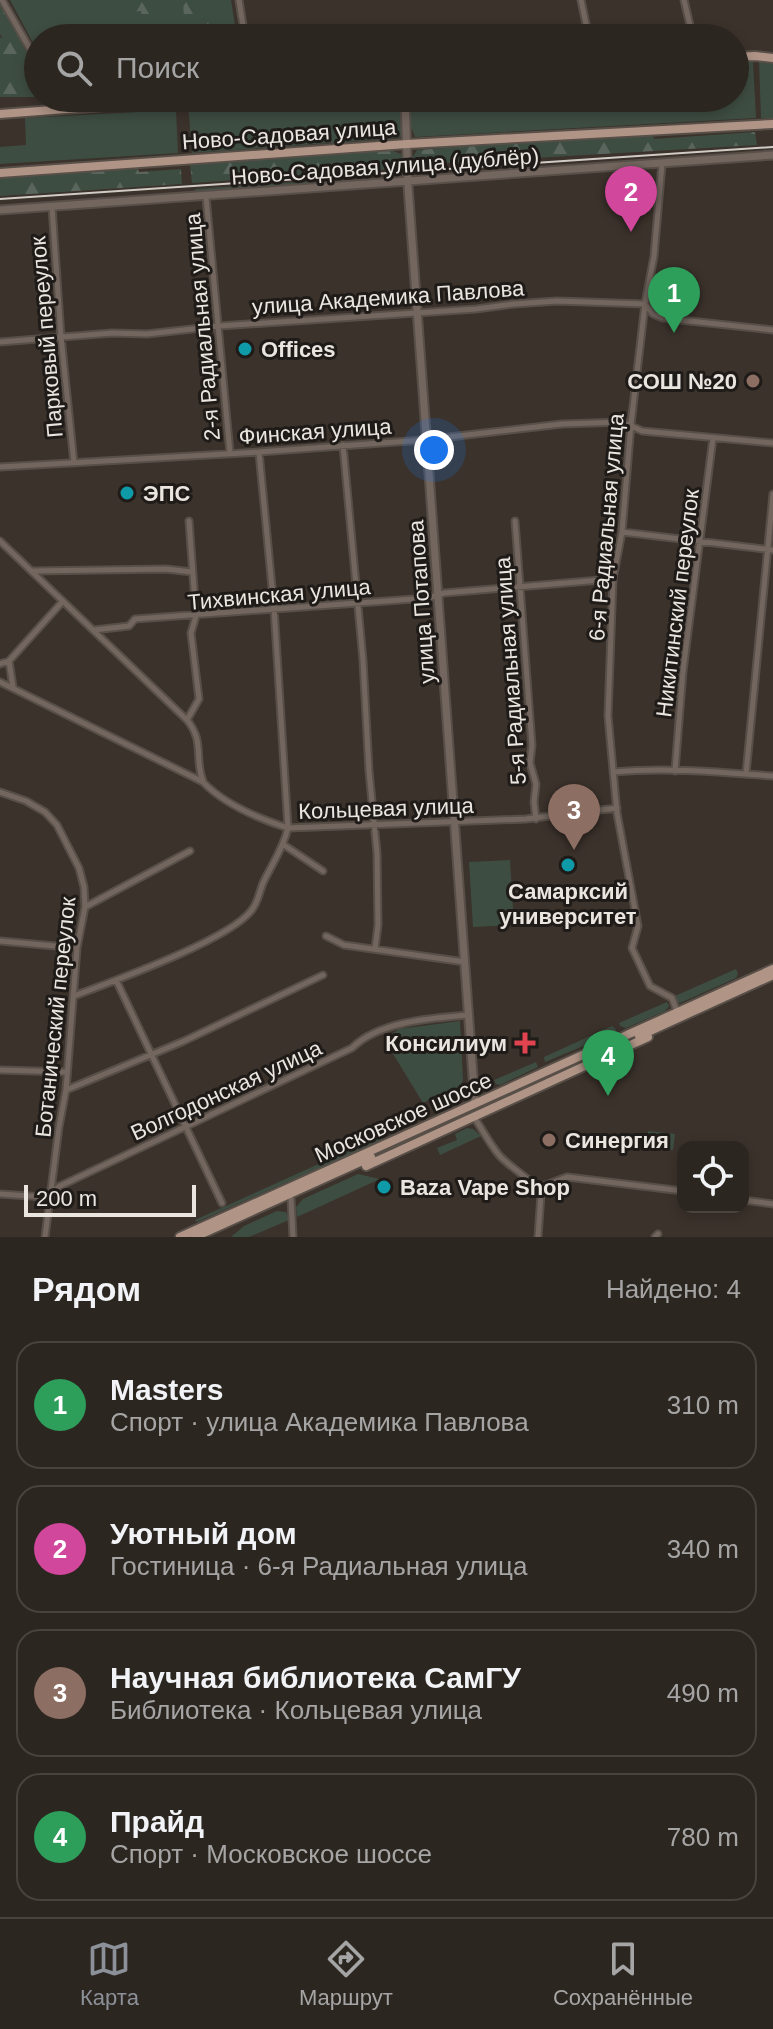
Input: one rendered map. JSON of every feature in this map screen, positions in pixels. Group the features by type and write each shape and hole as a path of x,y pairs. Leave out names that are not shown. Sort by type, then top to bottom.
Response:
{"main road":[{"path":"749,56 773,58"},
{"name":"Ново-Садовая улица","path":"0,114 24,112"},
{"name":"Ново-Садовая улица","path":"0,173 407,144 773,124"},
{"name":"Московское шоссе","path":"208,1237 773,969"},
{"name":"Московское шоссе","path":"679,1014 773,978"},
{"name":"Московское шоссе","path":"195,1237 773,978"},
{"name":"Московское шоссе","path":"180,1237 475,1110"}],"street":[{"path":"2,0 24,38"},
{"path":"239,0 243,24"},
{"path":"581,0 586,24"},
{"path":"684,0 690,24"},
{"name":"улица Потапова","path":"406,112 408,182 475,1110"},
{"name":"Ново-Садовая улица (дублёр)","path":"0,210 773,155"},
{"name":"6-я Радиальная улица","path":"662,164 654,256 645,304 631,424 622,532 613,579 608,716 617,808 638,926 632,948 650,986 672,998 679,1014"},
{"name":"2-я Радиальная улица","path":"206,197 230,453"},
{"name":"Парковый переулок","path":"52,207 74,463"},
{"name":"улица Академика Павлова","path":"0,342 147,334 557,301 645,304 653,314 662,318 773,330"},
{"name":"Финская улица","path":"0,467 259,452 427,439 562,424 623,422 642,431 773,443"},
{"name":"Никитинский переулок","path":"675,771 683,671 713,438"},
{"path":"343,445 377,853 378,925 375,949"},
{"path":"74,996 222,934 243,920 259,899 263,884 284,845 288,828 274,608 259,452"},
{"path":"746,774 773,494"},
{"path":"187,720 199,699 191,633 196,616 189,521"},
{"name":"5-я Радиальная улица","path":"515,521 532,745 530,763 536,784 536,819"},
{"path":"622,532 770,550"},
{"path":"0,541 187,720 198,738 203,782"},
{"path":"31,571 166,569 192,572"},
{"name":"Тихвинская улица","path":"94,630 129,626 135,619 357,603 613,579"},
{"path":"0,664 9,661 63,601"},
{"path":"9,661 13,687"},
{"name":"Кольцевая улица","path":"0,682 203,782 265,820 288,828 536,819 617,808"},
{"path":"613,772 675,771 773,776"},
{"name":"Ботанический переулок","path":"0,792 35,806 57,825 79,868 84,887 85,907 77,948 66,1090 45,1237"},
{"path":"284,845 323,871"},
{"path":"85,907 190,851"},
{"path":"326,936 344,945 465,962"},
{"path":"0,941 77,948"},
{"path":"66,1090 184,1041 323,975"},
{"path":"116,980 222,1203"},
{"name":"Волгодонская улица","path":"0,1194 45,1197 394,1025 469,1015"},
{"path":"0,1070 67,1072"},
{"path":"475,1110 498,1154 541,1194 538,1237"},
{"path":"538,1188 567,1177 677,1190"},
{"path":"291,1199 293,1237"},
{"path":"749,1201 773,1204"}],"green space":[{"path":"10,0 231,0 235,24 24,24"},
{"path":"119,0 162,0 163,23 143,24 141,11 112,13 111,24 110,14"},
{"path":"183,0 223,0 212,11 209,24 184,24"},
{"path":"0,3 24,47 24,97 0,97 0,37 3,39 0,34"},
{"path":"749,61 753,61 756,118 415,137 409,121 411,112 749,112"},
{"path":"759,61 773,64 773,118 761,118"},
{"path":"176,112 178,153 0,164 0,147 26,145 25,118"},
{"path":"189,112 403,112 406,129 401,137 386,139 192,153"},
{"path":"755,132 757,145 413,165 411,160 417,150 646,134 654,139"},
{"path":"390,150 401,154 405,168 192,183 190,164"},
{"path":"138,169 139,172 181,169 182,184 0,196 0,177"},
{"path":"313,181 312,185 196,193 195,189"},
{"path":"510,860 514,925 473,927 469,862"},
{"path":"736,969 736,978 680,1003 676,1001 675,996"},
{"path":"667,1002 669,1006 665,1011 626,1028 620,1026 619,1023"},
{"path":"460,1021 463,1080 460,1086 423,1103 384,1039 399,1029"},
{"path":"612,1026 616,1029 615,1033 545,1062 544,1057"},
{"path":"536,1062 538,1067 500,1085 494,1080"},
{"path":"467,1128 481,1136 440,1155 437,1148 457,1140 455,1134"},
{"path":"648,1131 675,1134 673,1150 646,1147"},
{"path":"383,1135 382,1140 197,1222 195,1220"},
{"path":"358,1174 380,1179 297,1217 296,1207 303,1199"},
{"path":"277,1211 286,1212 289,1220 249,1237 231,1237 244,1226"}],"tram line":[{"path":"0,199 773,147"}],"place":[{"name":"Уютный дом","path":"631,232"},
{"name":"Masters","path":"674,333"},
{"name":"Offices","path":"245,349"},
{"name":"СОШ №20","path":"753,381"},
{"name":"ЭПС","path":"127,493"},
{"name":"Научная библиотека СамГУ","path":"574,850"},
{"name":"Самарксий университет","path":"568,865"},
{"name":"Консилиум","path":"525,1043"},
{"name":"Прайд","path":"608,1096"},
{"name":"Синергия","path":"549,1140"},
{"name":"Baza Vape Shop","path":"384,1187"}]}
